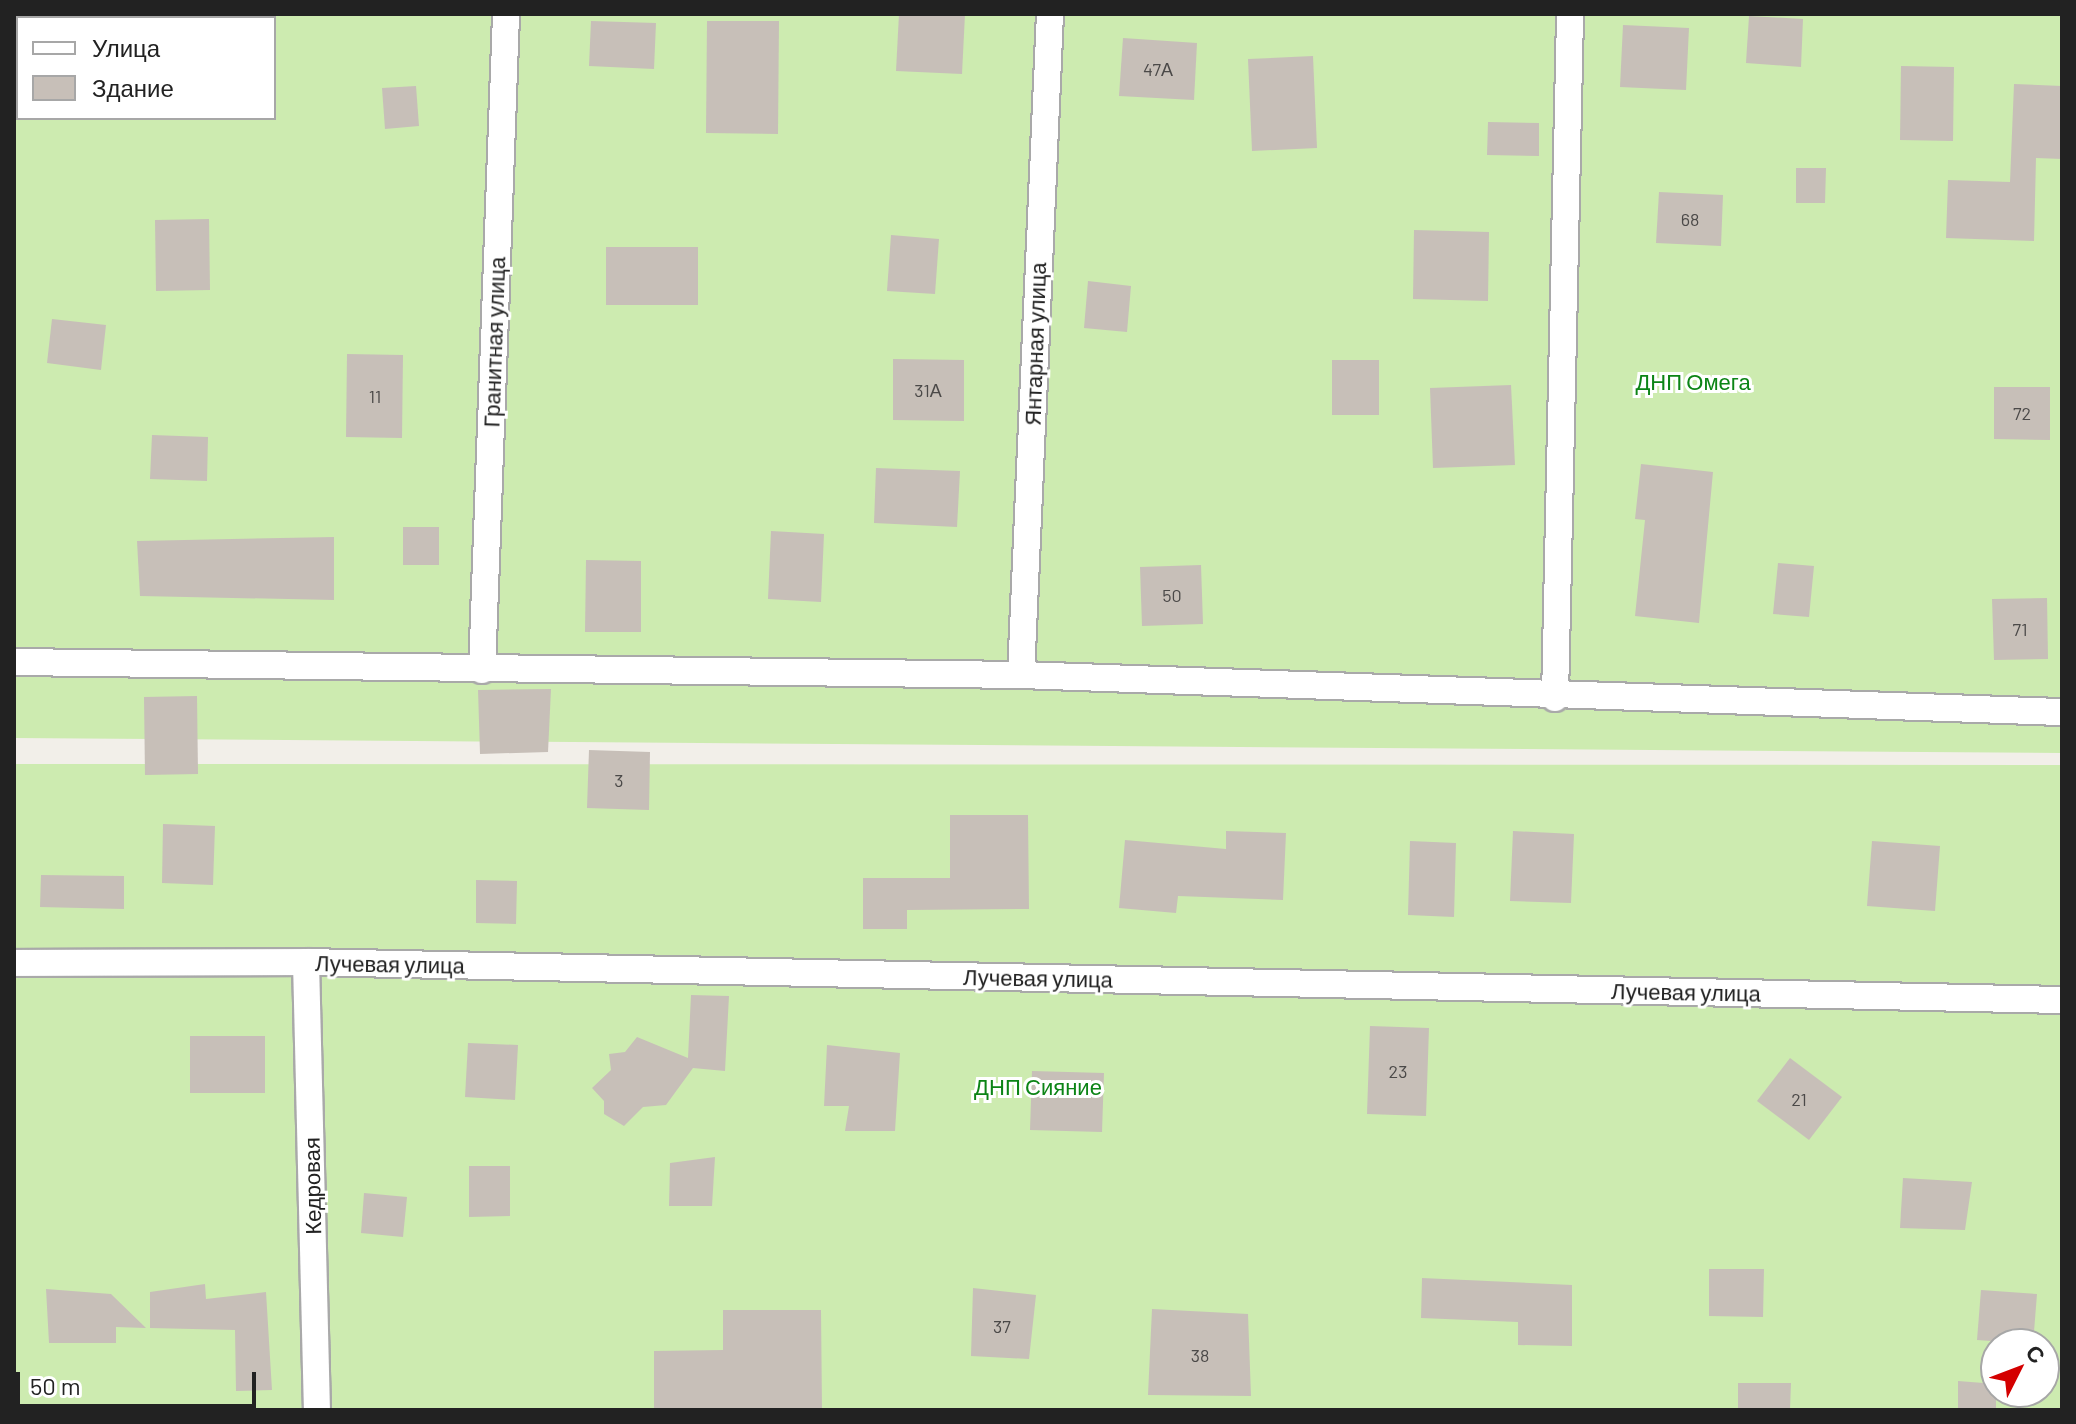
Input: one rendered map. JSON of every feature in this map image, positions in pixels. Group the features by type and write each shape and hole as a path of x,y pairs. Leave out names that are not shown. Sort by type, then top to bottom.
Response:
{"street":[{"name":"Гранитная улица","path":"482,670 506,14"},
{"name":"Янтарная улица","path":"1021,675 1050,14"},
{"path":"1555,698 1570,14"},
{"path":"14,662 1021,675 1555,698 2062,712"},
{"name":"Лучевая улица","path":"14,963 306,962 2062,1000"},
{"name":"Кедровая","path":"306,962 317,1410"}],"green space":[{"name":"ДНП Омега","path":"14,14 2062,14 2062,753 14,738"},
{"name":"ДНП Сияние","path":"14,764 2062,765 2062,1410 14,1410"}],"building":[{"path":"899,14 965,14 962,74 896,71"},
{"path":"1749,16 1803,19 1801,67 1746,63"},
{"path":"591,21 656,23 654,69 589,66"},
{"path":"707,21 779,21 778,134 706,133"},
{"path":"1623,25 1689,28 1686,90 1620,87"},
{"path":"1123,38 1197,43 1194,100 1119,96"},
{"path":"1313,56 1317,148 1252,151 1248,59"},
{"path":"1901,66 1954,67 1953,141 1900,140"},
{"path":"2014,84 2062,86 2062,159 2036,158 2034,241 1946,238 1948,180 2010,182"},
{"path":"416,86 419,126 385,129 382,88"},
{"path":"1488,122 1539,123 1539,156 1487,155"},
{"path":"1796,168 1826,168 1825,203 1796,203"},
{"path":"1659,192 1723,195 1721,246 1656,243"},
{"path":"209,219 210,290 156,291 155,220"},
{"path":"1414,230 1489,232 1488,301 1413,299"},
{"path":"891,235 939,239 935,294 887,291"},
{"path":"606,247 698,247 698,305 606,305"},
{"path":"1088,281 1131,286 1127,332 1084,328"},
{"path":"52,319 106,325 101,370 47,363"},
{"path":"347,354 403,355 402,438 346,437"},
{"path":"893,359 964,360 964,421 893,420"},
{"path":"1332,360 1379,360 1379,415 1332,415"},
{"path":"1511,385 1515,465 1433,468 1430,388"},
{"path":"1994,387 2050,387 2050,440 1994,439"},
{"path":"152,435 208,437 207,481 150,479"},
{"path":"1641,464 1713,472 1699,623 1635,616 1645,520 1635,519"},
{"path":"876,468 960,471 957,527 874,523"},
{"path":"403,527 439,527 439,565 403,565"},
{"path":"771,531 824,534 821,602 768,599"},
{"path":"334,537 334,600 140,596 137,541"},
{"path":"586,560 641,561 641,632 585,632"},
{"path":"1778,563 1814,566 1809,617 1773,614"},
{"path":"1201,565 1203,624 1142,626 1140,567"},
{"path":"2047,598 2048,659 1994,660 1992,599"},
{"path":"551,689 548,752 480,754 478,690"},
{"path":"197,696 198,774 145,775 144,697"},
{"path":"589,750 650,752 649,810 587,808"},
{"path":"950,815 1028,815 1029,909 907,910 907,929 863,929 863,878 950,878"},
{"path":"163,824 215,826 213,885 162,883"},
{"path":"1226,831 1286,833 1283,900 1178,896 1176,913 1119,908 1125,840 1226,849"},
{"path":"1513,831 1574,834 1571,903 1510,901"},
{"path":"1410,841 1456,843 1454,917 1408,915"},
{"path":"1872,841 1940,846 1935,911 1867,906"},
{"path":"41,875 124,876 124,909 40,907"},
{"path":"476,880 517,881 516,924 476,923"},
{"path":"691,995 729,996 725,1071 693,1068 666,1105 643,1107 624,1126 604,1114 604,1101 592,1088 611,1070 609,1054 625,1052 637,1037 688,1058"},
{"path":"1370,1026 1429,1028 1426,1116 1367,1114"},
{"path":"190,1036 265,1036 265,1093 190,1093"},
{"path":"468,1043 518,1045 515,1100 465,1097"},
{"path":"827,1045 900,1053 895,1131 845,1131 849,1106 824,1106"},
{"path":"1790,1058 1842,1097 1809,1140 1757,1101"},
{"path":"1032,1071 1104,1073 1102,1132 1030,1130"},
{"path":"715,1157 712,1206 669,1206 670,1163"},
{"path":"469,1166 510,1166 510,1216 469,1217"},
{"path":"1903,1178 1972,1182 1965,1230 1900,1228"},
{"path":"364,1193 407,1197 403,1237 361,1233"},
{"path":"1709,1269 1764,1269 1763,1317 1709,1316"},
{"path":"1422,1278 1572,1285 1572,1346 1518,1345 1518,1322 1421,1318"},
{"path":"205,1284 206,1299 266,1292 272,1390 236,1391 235,1330 150,1328 150,1292"},
{"path":"973,1288 1036,1295 1029,1359 971,1356"},
{"path":"46,1289 111,1294 146,1328 116,1327 116,1343 49,1343"},
{"path":"1981,1290 2037,1294 2034,1328 1980,1328 1980,1340 1977,1340"},
{"path":"1152,1309 1248,1314 1251,1396 1148,1395"},
{"path":"723,1310 821,1310 822,1409 654,1410 654,1351 723,1350"},
{"path":"1958,1381 1980,1383 1980,1408 1996,1408 1996,1410 1958,1410"},
{"path":"1738,1383 1791,1383 1790,1410 1738,1410"}]}
